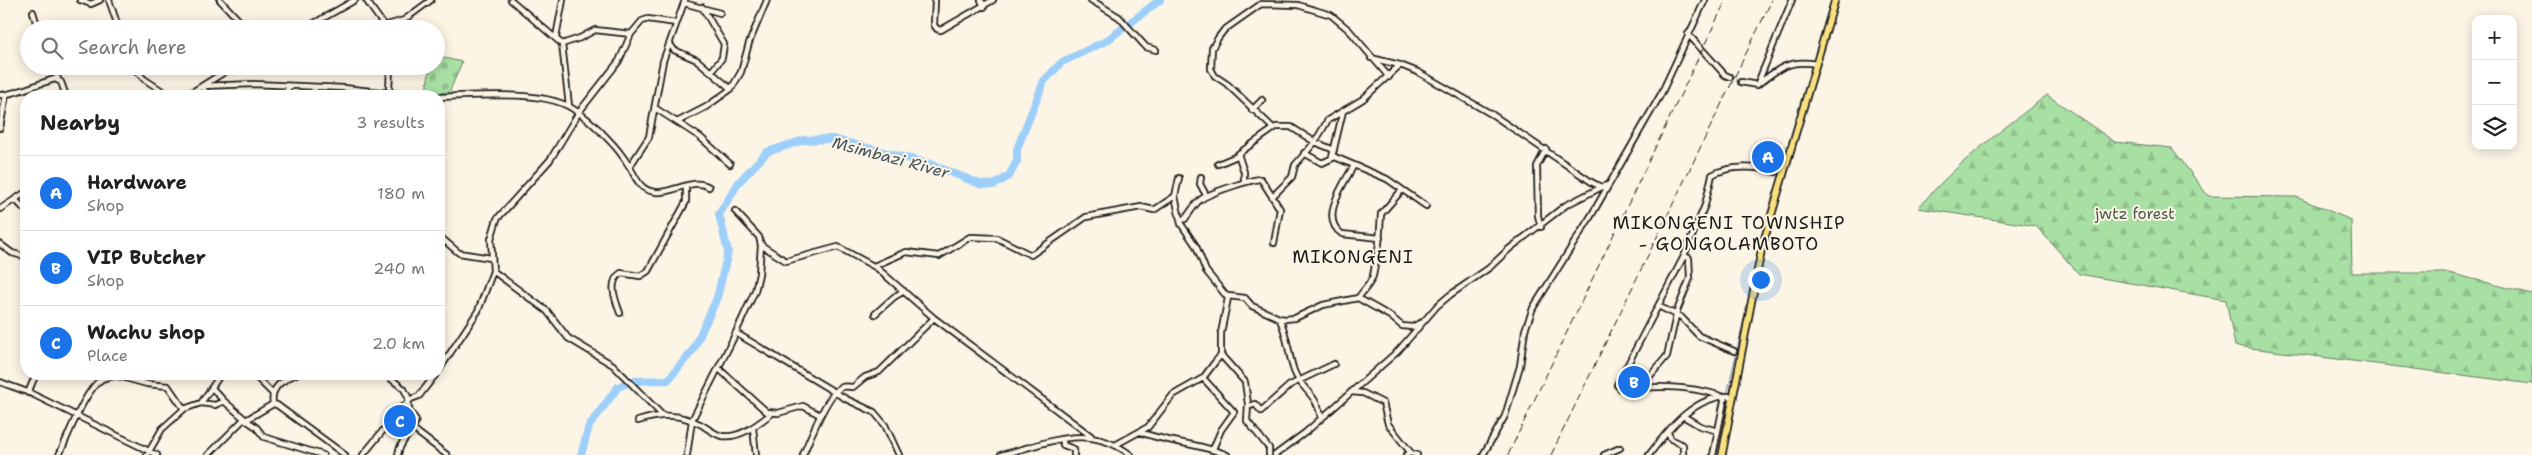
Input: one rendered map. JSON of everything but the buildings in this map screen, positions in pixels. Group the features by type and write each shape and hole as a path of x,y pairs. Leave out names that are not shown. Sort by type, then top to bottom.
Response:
{"main road":[{"path":"1722,455 1762,247 1835,0"}],"street":[{"path":"80,0 91,4 100,0"},
{"path":"110,0 116,20"},
{"path":"220,0 239,20"},
{"path":"320,20 355,0"},
{"path":"366,0 372,13 378,20"},
{"path":"404,20 431,0"},
{"path":"511,0 562,44 569,106"},
{"path":"556,37 563,0"},
{"path":"677,122 706,108 731,89 741,72 749,43 767,0"},
{"path":"934,0 934,25 938,30 948,28 994,0"},
{"path":"981,0 984,7"},
{"path":"1091,0 1119,17 1146,47 1156,50"},
{"path":"1483,455 1505,416 1520,366 1525,330 1533,308 1661,94 1705,0"},
{"path":"1757,85 1792,0"},
{"path":"630,166 649,137 663,61 685,2 720,13"},
{"path":"1273,128 1230,87 1215,76 1211,69 1212,48 1224,30 1262,4 1298,5 1327,13 1342,23 1389,77"},
{"path":"702,7 724,44 722,58 711,72"},
{"path":"33,12 35,20"},
{"path":"445,361 478,311 493,271 491,239 497,219 550,160 579,112 619,61 631,34 642,21 648,19 676,23"},
{"path":"562,44 595,30 631,34"},
{"path":"1688,34 1725,75 1730,77"},
{"path":"670,44 674,50 691,57 731,89"},
{"path":"1371,58 1400,65 1438,82 1546,149 1602,187"},
{"path":"1741,82 1757,85 1781,66 1804,62 1816,64"},
{"path":"1273,196 1292,177 1295,164 1315,142 1328,120 1343,112 1389,77 1400,65"},
{"path":"56,75 63,90"},
{"path":"140,75 161,90"},
{"path":"196,90 220,75"},
{"path":"389,90 390,75"},
{"path":"0,95 6,95 35,84 58,79"},
{"path":"202,86 248,84 352,90"},
{"path":"202,86 204,90"},
{"path":"0,128 6,95"},
{"path":"445,97 500,95 545,99 569,106 579,112 606,136 630,166 638,183 651,191 659,192 695,183 709,187"},
{"path":"1252,110 1262,100"},
{"path":"655,108 718,151 730,164"},
{"path":"1304,153 1322,163 1332,157 1343,112"},
{"path":"1218,164 1238,156 1273,128 1291,127 1315,142 1334,150"},
{"path":"1541,227 1538,216 1537,166 1546,149"},
{"path":"1238,156 1244,175 1244,182"},
{"path":"1332,157 1387,179 1426,206"},
{"path":"1354,165 1334,205 1334,224 1342,234 1380,238"},
{"path":"1733,396 1718,395 1687,388 1644,385 1621,389 1617,387 1684,256 1705,205 1712,175 1720,171 1756,168 1776,172"},
{"path":"1200,176 1200,184 1206,195"},
{"path":"1179,178 1174,196 1180,220 1184,230 1196,246 1206,271 1228,296 1245,298 1252,306 1279,318 1294,318 1323,306 1358,298 1370,284 1380,238 1381,214 1402,190"},
{"path":"1180,220 1185,219 1196,204 1206,195 1244,182 1261,179 1280,209 1274,244"},
{"path":"1275,455 1321,418 1404,345 1450,295 1483,273 1509,249 1541,227 1566,205 1608,185"},
{"path":"620,314 613,286 616,278 621,273 640,276 648,271 686,202 686,186"},
{"path":"1,206 20,196"},
{"path":"874,266 906,252 939,256 970,237 997,238 1031,255 1086,216 1140,206 1154,210 1174,196"},
{"path":"15,199 20,204"},
{"path":"687,455 692,420 755,291 759,274 761,245 759,237 735,211"},
{"path":"445,241 459,253 491,258"},
{"path":"0,244 12,253 20,255"},
{"path":"761,245 786,262 838,247 874,266 934,318 1090,436 1117,444 1131,455"},
{"path":"1644,385 1666,356 1677,315 1692,274 1689,258 1684,256"},
{"path":"493,271 547,311 568,338 613,365 662,415"},
{"path":"875,314 894,297 904,292"},
{"path":"1117,444 1140,432 1152,423 1173,396 1203,378 1220,355 1228,296"},
{"path":"1358,298 1406,328 1415,326 1425,320"},
{"path":"1658,306 1677,315 1700,336 1734,351"},
{"path":"803,455 820,415 835,393 841,387 857,386 865,377 879,372 934,318"},
{"path":"1279,318 1290,348 1294,371 1300,382 1313,395 1321,418"},
{"path":"736,332 835,393 877,415 887,429 899,455"},
{"path":"1220,355 1245,382 1248,407 1247,421 1269,448 1269,455"},
{"path":"1248,407 1255,404 1261,411 1284,389 1334,364"},
{"path":"1626,367 1644,385"},
{"path":"718,368 771,414"},
{"path":"1203,378 1234,413 1221,430 1212,449"},
{"path":"28,393 33,380"},
{"path":"59,455 76,417 100,380"},
{"path":"132,380 147,384 168,386 184,410"},
{"path":"201,403 217,380"},
{"path":"259,380 272,393 273,404"},
{"path":"272,393 285,380"},
{"path":"394,380 402,386 408,395 410,415 416,420 413,429 399,446 398,455"},
{"path":"363,455 408,402 419,396 431,380"},
{"path":"0,382 129,440 147,453 157,455"},
{"path":"212,388 245,420 256,427 264,437 323,455"},
{"path":"1350,392 1364,393 1383,403 1386,422 1409,454 1417,455"},
{"path":"1649,455 1690,409 1718,395"},
{"path":"1713,455 1725,396"},
{"path":"147,453 162,429 184,410 201,403 215,405 224,401"},
{"path":"208,455 245,420 273,404"},
{"path":"273,404 280,407 345,455"},
{"path":"638,421 662,415 692,420 722,436 752,428 771,414 803,406 820,415"},
{"path":"1683,416 1700,426 1718,431"},
{"path":"752,428 756,455"},
{"path":"413,429 447,455"},
{"path":"1140,432 1157,439 1212,449 1227,455"},
{"path":"1668,433 1671,439 1683,445 1683,455"},
{"path":"1001,455 1063,439 1090,436"},
{"path":"1063,439 1064,444 1074,449 1074,455"},
{"path":"1604,455 1620,448"}],"green space":[{"path":"445,58 462,62 449,93 445,93 445,90 426,90 429,75 445,75"},
{"name":"jwtz forest","path":"2047,95 2115,142 2172,148 2208,196 2296,197 2351,220 2352,273 2449,273 2532,294 2532,384 2235,346 2226,300 2079,274 2036,226 1918,208 1963,162"}],"waterway":[{"name":"Msimbazi River","path":"581,455 589,426 618,387 632,381 668,380 693,350 717,298 728,252 719,214 739,182 767,152 804,140 832,139 930,164 980,184 994,185 1009,176 1017,161 1017,149 1044,81 1062,62 1106,41 1160,0"},
{"path":"1727,395 1757,260"},
{"path":"1716,455 1722,424"}],"tunnel":[{"path":"1730,77 1741,82"}],"railway":[{"path":"1508,455 1726,0"},
{"path":"1551,455 1772,0"}],"place":[{"name":"Hardware","path":"1768,157"},
{"name":"VIP Butcher","path":"1634,382"},
{"name":"Wachu shop","path":"400,421"}],"district":[{"name":"MIKONGENI TOWNSHIP - GONGOLAMBOTO","path":"1729,233"},
{"name":"MIKONGENI","path":"1353,257"}]}
